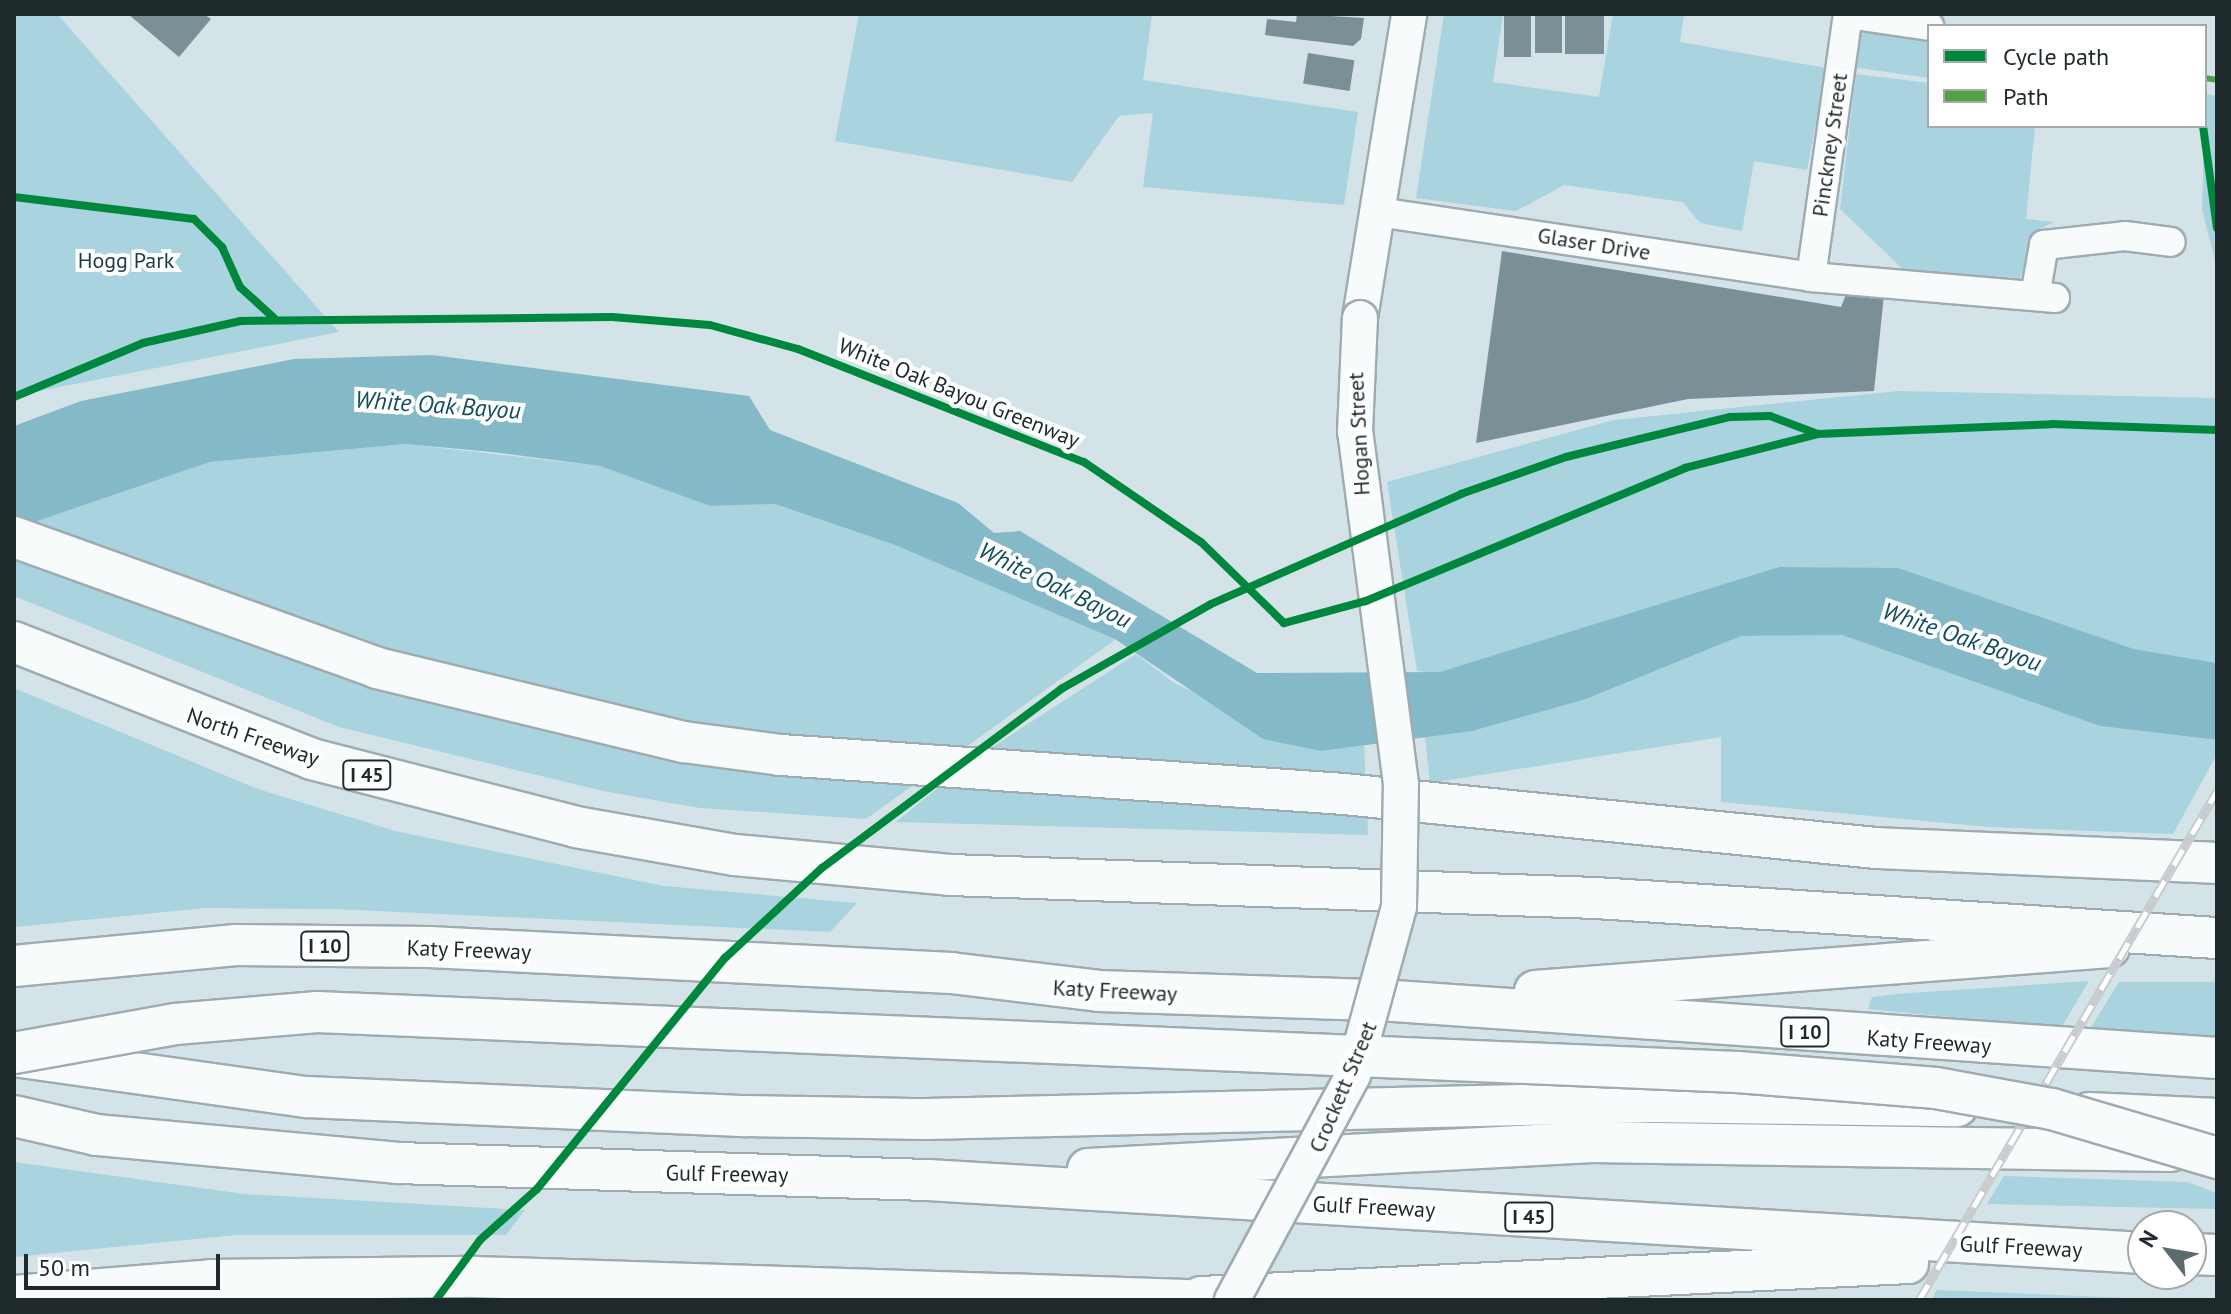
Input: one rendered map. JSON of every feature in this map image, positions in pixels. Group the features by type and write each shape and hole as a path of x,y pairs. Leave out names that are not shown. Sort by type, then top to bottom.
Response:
{"highway":[{"path":"14,537 377,668 684,742 1344,794 1729,835 2217,863"},
{"name":"North Freeway","path":"14,642 312,759 576,827 735,855 950,875 1596,898 2217,939"},
{"path":"1394,1001 2217,939"},
{"name":"Katy Freeway","path":"14,966 236,945 636,958 951,973 1099,991 1394,1001 2217,1058"},
{"path":"14,1054 175,1024 317,1012 1737,1072 1950,1091 2052,1109 2217,1155"},
{"path":"14,1054 307,1097 747,1116 957,1118 1652,1102 2217,1119"},
{"name":"Gulf Freeway","path":"14,1116 97,1135 256,1151 605,1174 722,1172 928,1180 2127,1252"},
{"path":"928,1180 1592,1142 2217,1155"},
{"path":"14,1296 339,1276 1169,1299 2127,1253"}],"main road":[{"name":"Hogan Street","path":"1401,855 1389,669 1355,432 1360,318 1409,14"},
{"name":"Crockett Street","path":"1232,1300 1353,1075 1390,954 1401,855"}],"street":[{"path":"1848,14 1927,26"},
{"name":"Pinckney Street","path":"1811,277 1848,14"},
{"name":"Glaser Drive","path":"1378,212 1811,277 2045,297 2044,245 2125,236 2171,242"}],"green space":[{"name":"Hogg Park","path":"14,14 57,14 339,332 14,396"},
{"path":"859,14 1152,14 1143,80 1358,112 1344,205 1143,187 1153,113 1119,116 1072,182 835,141"},
{"path":"1444,14 1503,14 1493,82 1599,97 1613,14 1684,14 1680,42 1826,68 1807,170 1754,161 1742,231 1700,223 1683,202 1564,185 1516,211 1416,198"},
{"path":"1869,31 1927,36 1927,78 1852,67 1857,37"},
{"path":"1856,74 1927,83 1927,128 2035,128 2026,219 2054,222 2037,230 2020,278 1905,271 1840,209"},
{"path":"2207,94 2217,96 2217,268 2202,210"},
{"path":"1899,391 2217,398 2217,663 2134,649 1898,569 1779,567 1440,673 1417,671 1387,482 1614,420"},
{"path":"406,444 600,466 710,506 775,504 895,545 1116,639 866,819 700,808 603,791 339,727 14,596 14,529 210,462"},
{"path":"1842,635 2100,726 2217,740 2217,754 2173,834 1989,827 1721,802 1721,737 1430,783 1425,737 1586,699 1741,636"},
{"path":"1136,654 1174,683 1321,751 1364,745 1368,835 896,822 971,761"},
{"path":"14,688 258,789 395,831 664,886 857,903 830,932 335,909 205,908 14,927"},
{"path":"2089,981 2061,1028 1868,1009 1872,997"},
{"path":"2119,982 2217,982 2217,1038 2089,1031"},
{"path":"14,1162 244,1194 525,1210 506,1235 236,1235 14,1257"},
{"path":"2004,1176 2187,1182 2217,1193 2217,1209 1987,1204"},
{"path":"1937,1290 2056,1295 2177,1300 1931,1300"}],"water":[{"name":"White Oak Bayou","path":"432,355 749,396 770,430 958,503 994,533 1020,531 1257,673 1440,672 1779,567 1898,568 2134,649 2217,663 2217,740 2100,726 1842,635 1741,636 1586,699 1472,731 1321,751 1263,739 1115,639 895,545 775,504 710,506 600,466 492,452 406,444 210,462 14,529 14,426 81,401 294,359"}],"building":[{"path":"128,14 204,14 211,19 179,57"},
{"path":"1297,14 1364,18 1361,39 1353,46 1265,35 1267,19 1296,22"},
{"path":"1504,14 1531,14 1531,57 1504,57"},
{"path":"1535,14 1562,14 1562,53 1535,53"},
{"path":"1565,14 1604,14 1604,54 1565,54"},
{"path":"1308,53 1354,60 1350,91 1303,84"},
{"path":"1502,251 1841,307 1850,284 1884,295 1874,391 1688,399 1476,443"}],"railway":[{"path":"1919,1300 2217,791"}],"marked path":[{"path":"2207,78 2217,80"}],"cycle path":[{"path":"2203,128 2217,228"},
{"path":"14,197 194,219 222,247 240,287 274,318"},
{"name":"White Oak Bayou Greenway","path":"14,397 143,343 241,321 612,317 710,325 798,349 1084,462 1201,542 1284,623 1366,601 1685,468 1818,434"},
{"path":"436,1300 480,1240 537,1189 725,958 822,868 1061,689 1211,604 1461,494 1566,457 1730,417 1770,416 1818,434 2052,424 2217,430"}]}
